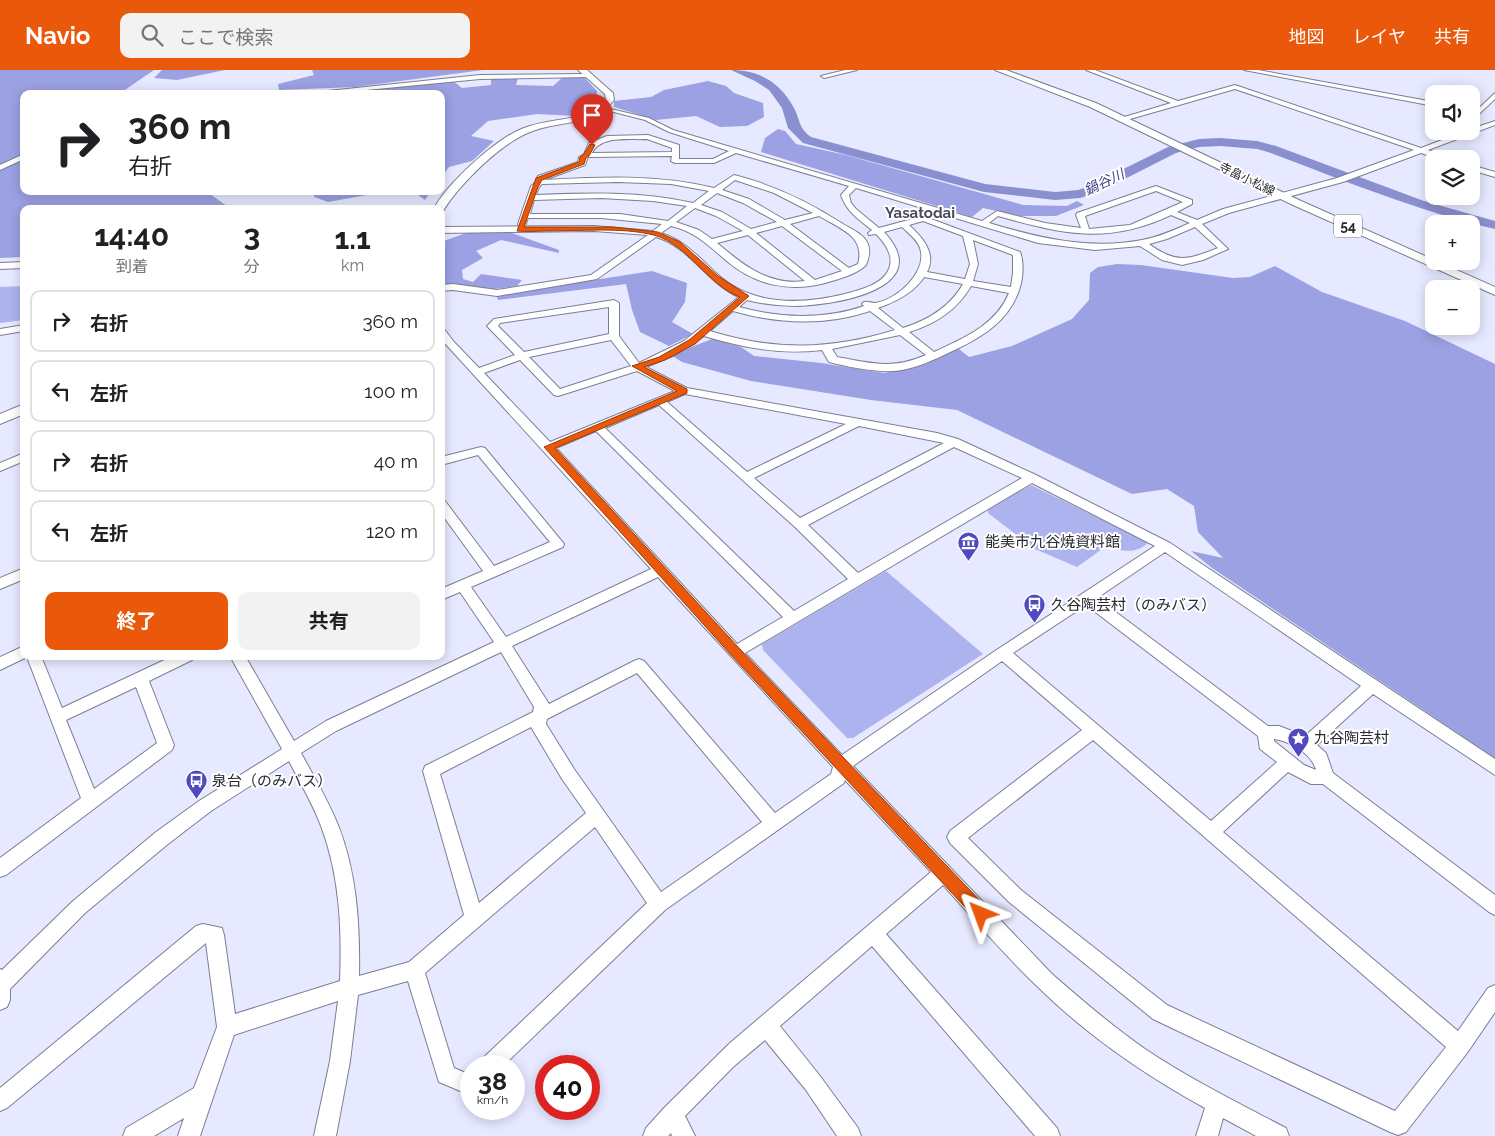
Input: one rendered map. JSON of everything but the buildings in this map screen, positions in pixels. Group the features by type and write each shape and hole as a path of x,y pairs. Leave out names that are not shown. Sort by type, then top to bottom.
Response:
{"main road":[{"name":"寺畠小松線","path":"999,70 1044,85 1127,118"},
{"name":"寺畠小松線","path":"1010,70 1050,84 1127,118 1495,292"},
{"path":"440,205 452,189 516,135 543,125 587,116 604,108 610,100 609,93 584,73"},
{"name":"寺畠小松線","path":"1287,195 1425,253"},
{"path":"1463,270 1495,284"},
{"path":"0,420 20,410"}],"street":[{"path":"824,76 854,70"},
{"path":"1089,70 1180,104"},
{"path":"1247,70 1425,102"},
{"path":"344,90 480,77 584,73"},
{"path":"1262,80 1280,76"},
{"path":"1127,118 1253,83"},
{"path":"1235,87 1425,151"},
{"path":"1480,107 1495,95"},
{"path":"604,108 647,119 671,131 1038,240 1065,245 1095,247 1142,243 1164,237 1226,211 1340,180 1495,123"},
{"path":"1480,113 1495,117"},
{"path":"540,182 538,180 540,178 582,163 583,157 587,155 592,145 607,138 648,138 671,131"},
{"path":"648,138 676,147 676,161 714,161 736,150"},
{"path":"587,155 676,154"},
{"path":"0,168 20,158"},
{"path":"1480,170 1495,175"},
{"path":"606,215 618,171"},
{"path":"445,288 497,293 594,277 656,234 668,223 734,176 784,192 821,213 857,237 864,245 865,255 862,265 834,279 814,284 793,286 774,283 751,274 712,242 692,230 668,223 647,218 606,215 525,216"},
{"path":"519,229 535,186 540,182 614,180 686,184 744,200 783,223 850,272"},
{"path":"445,230 613,229 656,234 677,244 715,278 736,293 770,301 800,303 828,300 879,285 893,274 896,265 894,255 879,232 847,205 844,195 854,186"},
{"path":"983,224 998,214 1051,228 1086,232 1127,229 1171,212 1189,202 1156,188 1080,215 1086,232"},
{"path":"531,198 610,197 654,200 693,206 720,214 749,232 814,284"},
{"path":"1142,243 1170,261 1187,262 1224,249 1196,223 1171,212"},
{"path":"712,242 821,213"},
{"path":"825,347 833,360 893,368 933,356 967,341 991,326 1002,316 1015,291 1018,278 1017,254 923,218 857,237"},
{"path":"732,308 763,316 806,319 856,313 872,308 903,292 923,274 925,249 904,224"},
{"path":"703,332 751,346 782,350 825,347 901,331 926,322 944,312 961,296 968,282 974,265 967,234"},
{"path":"0,266 20,265"},
{"path":"923,274 1015,291"},
{"path":"834,279 933,356"},
{"path":"746,296 692,342 662,359 636,366 558,393 492,326 497,321 614,303 614,336 636,366 684,391 933,436 954,442 1032,478 1165,546 1495,768"},
{"path":"0,332 20,329"},
{"path":"476,372 521,356 614,336"},
{"path":"445,337 735,652 1045,981 1075,1007 1150,1064 1217,1104 1278,1136"},
{"path":"548,447 684,391"},
{"path":"659,400 799,524 858,581"},
{"path":"746,477 857,423"},
{"path":"597,426 792,617"},
{"path":"799,524 954,442"},
{"path":"445,460 481,451 558,544 445,593"},
{"path":"0,467 20,459"},
{"path":"735,652 1032,478"},
{"path":"445,509 491,572"},
{"path":"501,1055 659,904 838,778 841,764 1003,653 1165,546"},
{"path":"0,987 80,907 150,848 206,806 331,726 660,570"},
{"path":"0,584 20,575"},
{"path":"463,586 504,645 542,706 538,725 568,774 659,904"},
{"path":"1087,598 1266,733"},
{"path":"1003,653 1460,1046"},
{"path":"0,664 20,654"},
{"path":"36,660 90,801"},
{"path":"58,717 178,660"},
{"path":"239,660 292,751 323,810 333,834 348,906 349,988 340,1063 326,1136"},
{"path":"474,917 431,770 639,665 773,823"},
{"path":"0,869 166,745 140,678"},
{"path":"1305,746 1372,685"},
{"path":"1266,733 1272,730 1292,736 1320,758 1326,777 1495,906"},
{"path":"1093,731 956,837 1016,896 1160,1012 1398,1124 1460,1046 1495,995"},
{"path":"1266,733 1266,744 1288,762 1311,777 1326,777"},
{"path":"1211,832 1288,762"},
{"path":"228,1026 349,988 414,970 596,815"},
{"path":"654,1136 672,1114 738,1048 759,1033 943,873"},
{"path":"0,1101 203,933 215,936 228,1026 202,1095 190,1136"},
{"path":"873,933 1049,1136"},
{"path":"414,970 446,1075 460,1081"},
{"path":"766,1025 813,1083 850,1136"},
{"path":"134,1136 202,1095"},
{"path":"1208,1136 1217,1104"},
{"path":"672,1114 684,1136"}],"shaded area":[{"path":"0,70 154,70 125,90 20,90 20,195 212,195 225,205 20,205 20,257 0,258"},
{"path":"162,70 225,70 177,80 154,78"},
{"path":"312,70 483,70 355,87 279,90 278,84 314,75"},
{"path":"563,77 584,77 597,91 597,104 589,112 575,116 537,114 488,121 471,136 494,141 472,161 449,167 445,172 445,90 360,90 453,81 462,88 491,85 491,78 518,78 516,85 553,86"},
{"path":"708,81 726,86 734,93 763,103 764,117 747,126 720,127 696,116 656,120 614,107 614,101 651,97 664,90"},
{"path":"778,129 785,131 796,144 846,155 1023,205 1067,206 1077,201 1084,205 1056,216 1020,216 983,208 972,217 761,152 765,138"},
{"path":"314,195 367,195 328,202 314,197"},
{"path":"418,195 428,195 425,200"},
{"path":"466,233 512,233 559,250 559,253 501,240 476,251 483,258 462,270 463,279 473,282 481,274 522,280 517,286 494,289 445,285 445,241"},
{"path":"1117,264 1141,265 1233,278 1250,277 1275,266 1322,292 1405,321 1425,331 1425,335 1434,335 1495,364 1495,758 1212,568 1191,551 1223,558 1198,532 1194,506 1167,489 1132,494 957,410 871,400 751,381 682,362 671,355 712,339 741,347 754,356 821,363 884,373 931,360 959,349 969,357 1012,346 1072,319 1089,300 1090,273 1098,267"},
{"path":"652,271 687,283 685,302 672,322 693,334 669,346 640,332 632,310 626,284 498,300 496,295"},
{"path":"20,286 20,320 0,323 0,287"},
{"path":"1031,485 1146,541 1147,544 1132,551 1105,547 1077,567 1035,549 988,513 988,510"},
{"path":"886,571 983,654 853,738 847,738 763,650 762,644"}],"waterway":[{"name":"鍋谷川","path":"736,70 752,75 773,88 788,108 794,128 807,140 984,188 1055,196 1080,194 1092,190 1172,150 1199,143 1220,142 1257,145 1272,149 1419,204 1495,225"}],"place":[{"name":"能美市九谷焼資料館","path":"969,561"},
{"name":"久谷陶芸村（のみバス）","path":"1035,624"},
{"name":"九谷陶芸村","path":"1298,757"},
{"name":"泉台（のみバス）","path":"196,800"}],"district":[{"name":"Yasatodai","path":"920,213"}],"route":[{"path":"592,145 587,155 583,157 582,163 538,180 540,182 535,186 519,229 613,229 656,234 677,244 715,278 736,293 746,296 692,342 662,359 636,366 684,391 548,447 735,652 893,818 981,914"}]}
